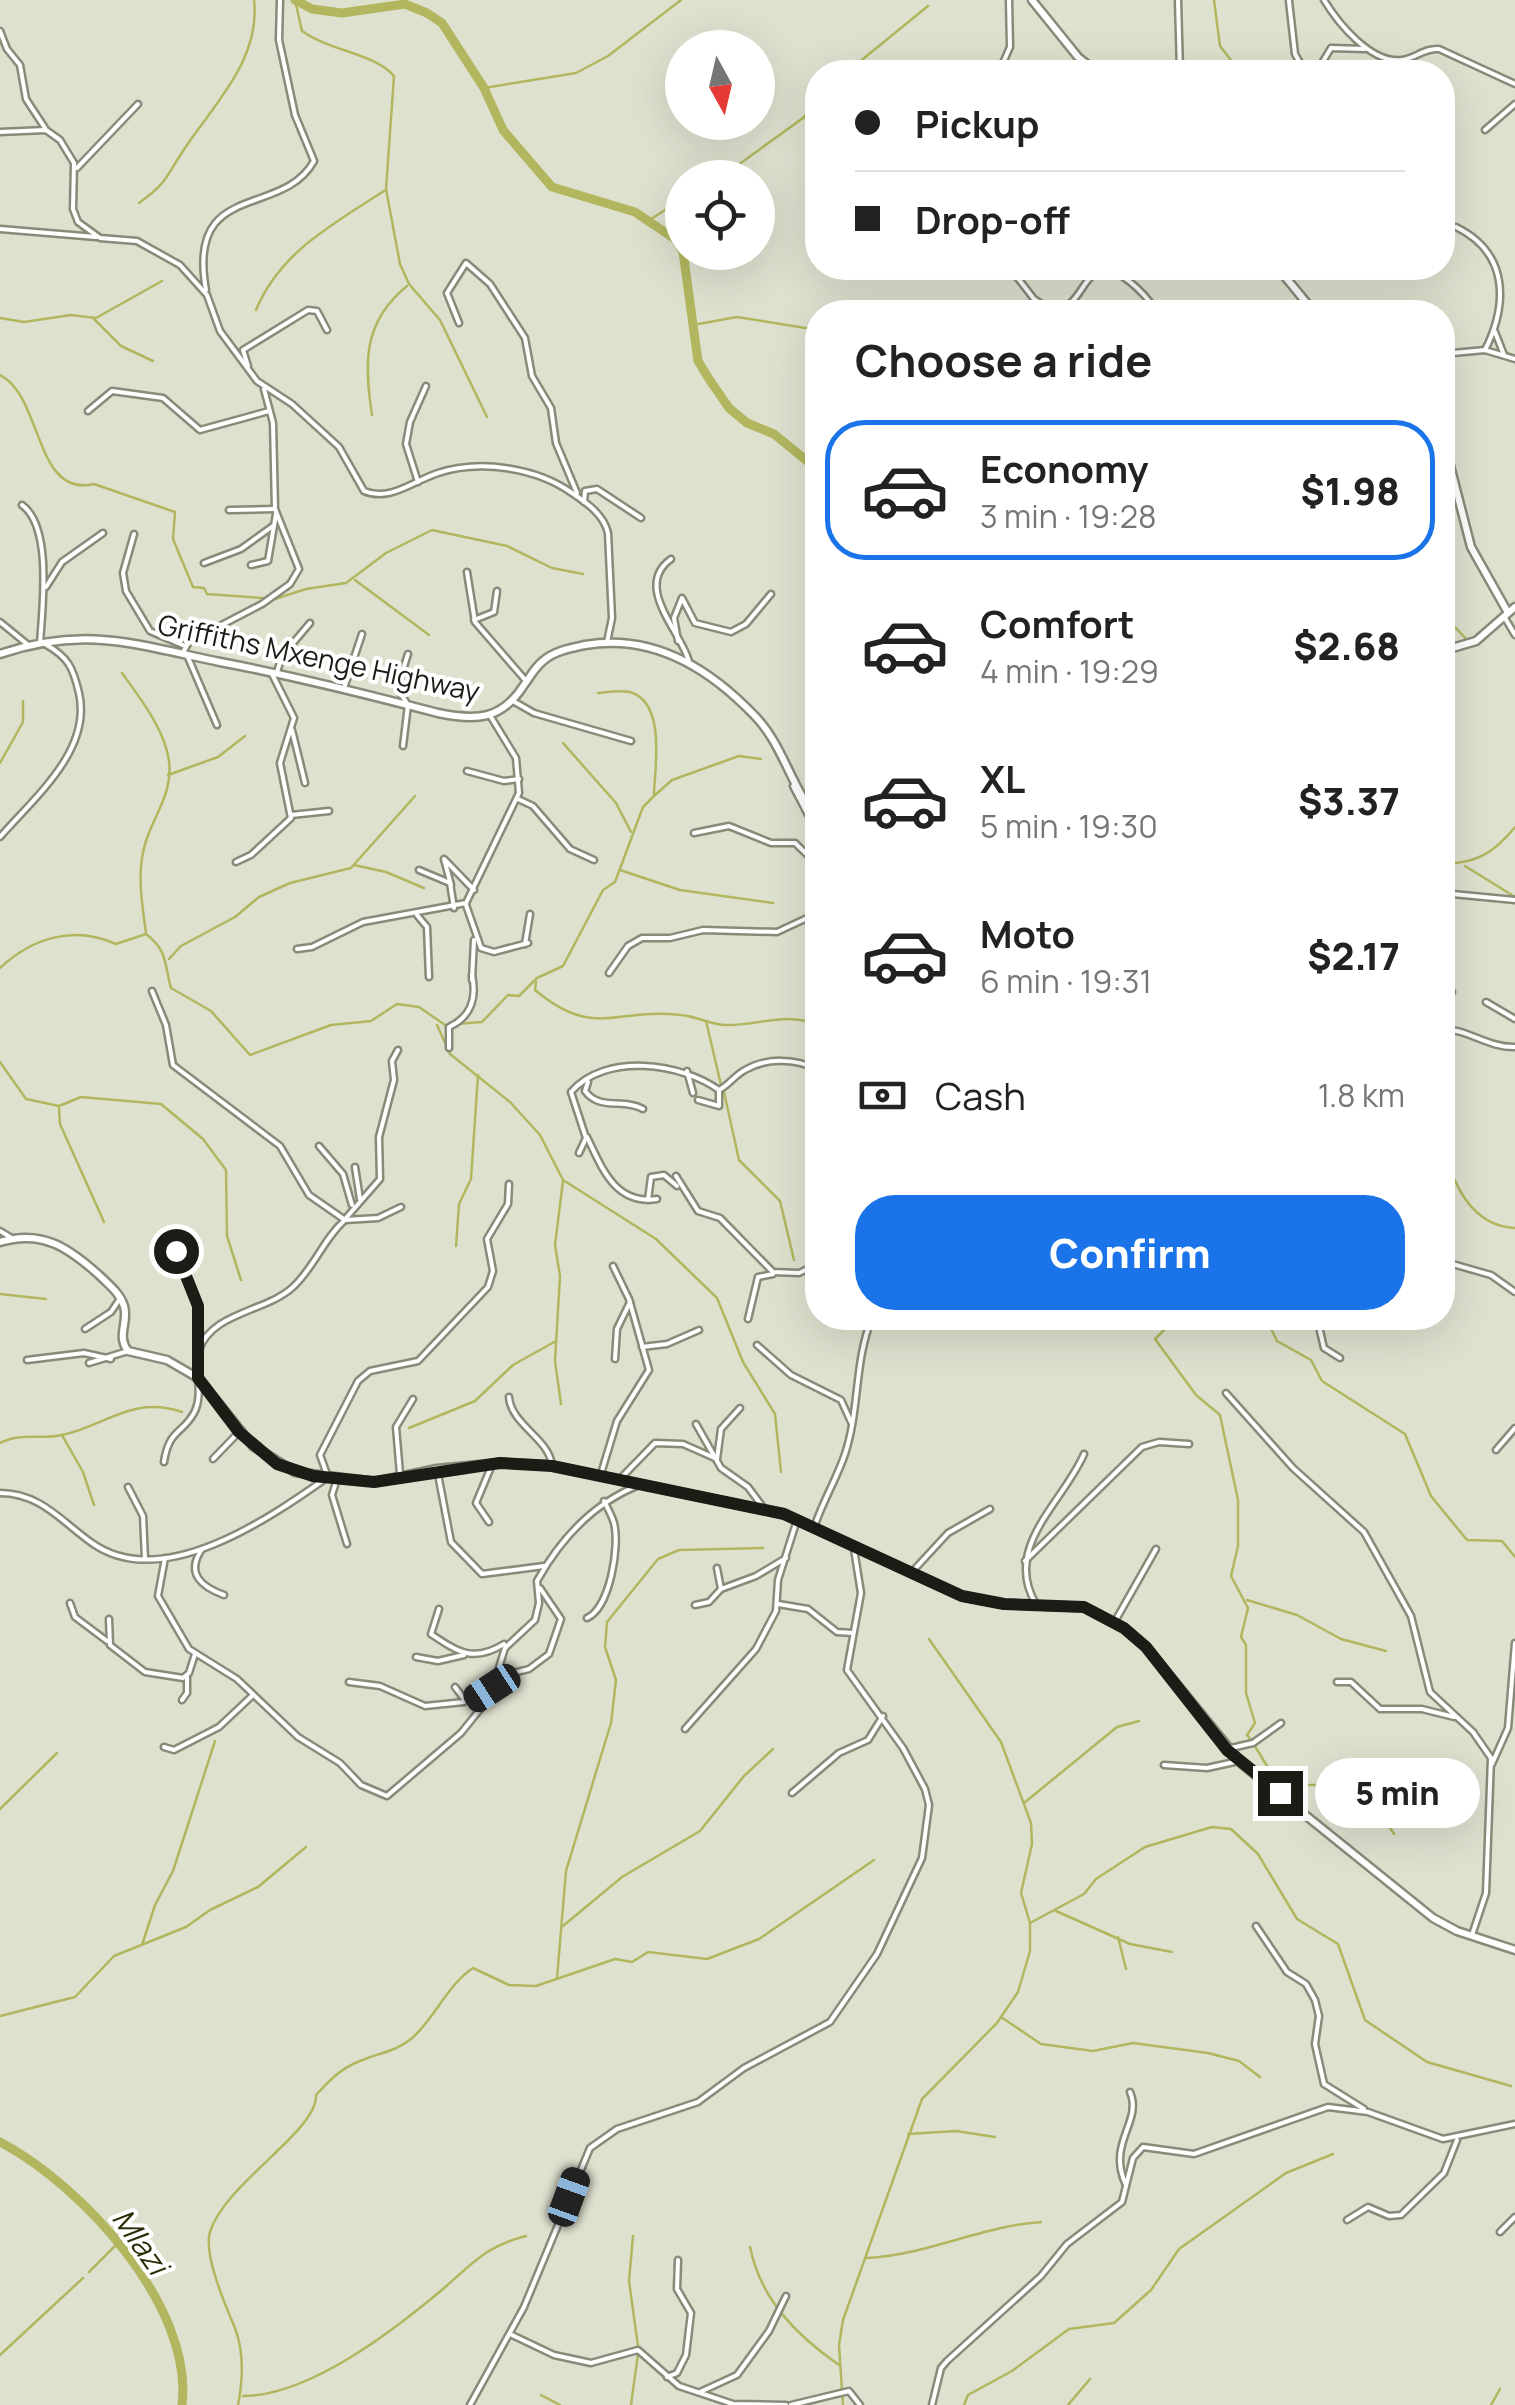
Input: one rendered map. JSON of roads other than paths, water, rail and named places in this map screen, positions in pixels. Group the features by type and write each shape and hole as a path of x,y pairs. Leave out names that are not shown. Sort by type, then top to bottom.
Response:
{"street":[{"path":"280,0 280,40 295,115 314,161 302,176 266,196 235,204 220,217 204,256 207,295 226,340 264,388 292,404 339,446 364,491 388,494 460,468 503,469 548,476 581,500 604,520 608,533 612,618 607,642"},
{"path":"1004,60 1010,47 1009,0"},
{"path":"1032,0 1082,60"},
{"path":"1178,0 1180,60"},
{"path":"1324,0 1366,49"},
{"path":"1289,1 1298,60"},
{"path":"0,30 7,49 20,66 29,106 46,130 67,147 75,172 75,218 100,238"},
{"path":"1324,60 1331,48 1366,49 1397,60 1439,49 1515,84"},
{"path":"75,172 82,158 131,116 138,104"},
{"path":"1485,130 1515,104"},
{"path":"0,132 46,130"},
{"path":"1456,227 1476,240 1498,268 1502,311 1486,350"},
{"path":"0,229 137,242 164,254 207,295"},
{"path":"459,323 447,294 462,265 470,264 490,284 525,338 532,376 551,408 556,443 581,500"},
{"path":"1020,280 1037,300"},
{"path":"1073,300 1089,280"},
{"path":"1122,280 1136,286 1148,300"},
{"path":"1288,280 1304,300"},
{"path":"252,375 243,350 308,310 318,312 327,330"},
{"path":"1495,332 1504,354"},
{"path":"1455,353 1486,350 1515,359"},
{"path":"418,482 406,444 410,422 426,386"},
{"path":"250,565 268,561 276,511 270,411 264,388"},
{"path":"88,410 108,391 158,396 200,430 270,411"},
{"path":"1455,485 1471,547 1508,611 1515,635"},
{"path":"581,500 585,491 597,489 642,518"},
{"path":"0,837 67,758 80,732 83,708 73,668 43,644 45,589 34,516 22,505"},
{"path":"229,510 276,511"},
{"path":"185,652 262,604 296,576 297,556 276,511"},
{"path":"204,563 241,549 273,526"},
{"path":"45,589 62,562 103,533"},
{"path":"134,534 124,573 126,591 150,631 185,652 216,725"},
{"path":"671,559 661,570 659,596 664,618 688,662"},
{"path":"467,572 474,620 526,682"},
{"path":"474,620 494,612 498,592"},
{"path":"678,641 674,618 682,598 695,623 732,632 746,624 771,594"},
{"path":"1455,647 1476,641 1508,611"},
{"path":"0,622 28,646"},
{"path":"236,862 251,855 284,827 291,815 280,762 294,718 274,673 282,656 310,623"},
{"path":"344,688 362,634"},
{"name":"Griffiths Mxenge Highway","path":"0,654 28,646 110,638 344,688 457,717 491,717 512,701 551,655 607,642 656,647 688,662 757,717 805,802"},
{"path":"404,746 408,705 397,688 408,654"},
{"path":"512,701 534,713 630,741"},
{"path":"297,949 312,947 362,922 466,903 498,832 518,800 519,780 512,749 491,717"},
{"path":"292,730 306,783"},
{"path":"466,771 504,781 519,780"},
{"path":"793,786 805,809"},
{"path":"518,800 537,810 570,850 594,860"},
{"path":"291,815 329,811"},
{"path":"694,833 729,826 771,843 795,843 805,853"},
{"path":"454,908 444,859 474,890"},
{"path":"419,870 451,885"},
{"path":"1455,894 1515,900"},
{"path":"449,1048 449,1027 467,1016 474,1001 474,935 466,903"},
{"path":"474,935 488,951 526,943 530,914"},
{"path":"417,915 426,927 429,977"},
{"path":"609,973 628,946 642,938 670,938 703,930 777,932 805,920"},
{"path":"152,991 177,1068 280,1146 309,1195 345,1220 378,1218 401,1207"},
{"path":"1486,1002 1515,1019"},
{"path":"1455,1030 1488,1045 1515,1048"},
{"path":"201,1345 216,1326 268,1305 292,1288 352,1206 380,1178 379,1138 394,1080 392,1062 398,1050"},
{"path":"719,1090 742,1071 768,1062 787,1060 805,1065"},
{"path":"656,1199 628,1197 616,1188 585,1133 571,1096 574,1088 608,1072 644,1066 686,1071 719,1090"},
{"path":"686,1071 693,1093"},
{"path":"588,1082 586,1091 592,1099 605,1105 633,1103 644,1109"},
{"path":"698,1100 719,1106 719,1090"},
{"path":"578,1154 585,1133"},
{"path":"320,1146 343,1174 352,1206"},
{"path":"355,1167 360,1199"},
{"path":"648,1200 651,1177 664,1175 698,1211 720,1218 778,1274"},
{"path":"676,1176 680,1188"},
{"path":"347,1544 332,1495 332,1478 320,1455 358,1381 370,1371 418,1361 491,1282 487,1239 508,1204 509,1184"},
{"path":"0,1231 14,1239"},
{"path":"0,1242 43,1239 66,1247 120,1297 126,1313 122,1339 128,1350"},
{"path":"164,1462 175,1430 190,1420 196,1407 201,1345 198,1302 176,1255 179,1245 194,1239"},
{"path":"1455,1265 1491,1275 1513,1288"},
{"path":"600,1477 616,1421 649,1373 630,1302 613,1266"},
{"path":"748,1318 758,1277 805,1270"},
{"path":"86,1329 110,1312 120,1297"},
{"path":"615,1360 617,1328 630,1302"},
{"path":"642,1346 667,1344 698,1330"},
{"path":"815,1525 845,1453 860,1347 867,1330"},
{"path":"1320,1330 1324,1348 1340,1358"},
{"path":"757,1345 791,1375 841,1400 851,1422"},
{"path":"89,1364 128,1350 167,1360 198,1378 239,1432 277,1464 332,1478 374,1482 437,1469 495,1463 552,1466 798,1518 962,1596 1004,1604 1084,1607 1114,1623 1164,1666 1227,1750 1432,1918 1515,1950"},
{"path":"27,1360 84,1354 111,1359"},
{"path":"1226,1393 1292,1468 1364,1532 1410,1616 1424,1682 1480,1740 1492,1764"},
{"path":"509,1397 513,1412 550,1452 552,1466"},
{"path":"401,1478 396,1427 413,1399"},
{"path":"717,1460 723,1425 740,1408"},
{"path":"696,1424 717,1460 765,1510"},
{"path":"1496,1450 1515,1428"},
{"path":"213,1459 239,1432"},
{"path":"1026,1561 1142,1446 1159,1442 1189,1444"},
{"path":"618,1481 654,1443 683,1444 717,1460"},
{"path":"1036,1604 1024,1576 1026,1561 1036,1531 1084,1454"},
{"path":"490,1522 476,1504 495,1463"},
{"path":"437,1469 451,1542 482,1574 546,1566"},
{"path":"0,1493 31,1497 97,1547 145,1559 164,1558 205,1546 268,1519 332,1478"},
{"path":"416,1657 438,1660 486,1654 524,1634 535,1620 537,1584 546,1566 604,1500 639,1485"},
{"path":"128,1487 143,1516 145,1559"},
{"path":"587,1618 596,1614 608,1594 614,1523 604,1500"},
{"path":"912,1572 948,1532 990,1509"},
{"path":"685,1730 756,1650 778,1604 778,1580 798,1518"},
{"path":"470,2405 511,2335 590,2148 628,2124 698,2102 744,2068 830,2022 870,1966 922,1858 929,1816 925,1789 883,1716 847,1670 861,1592 853,1544"},
{"path":"205,1546 196,1558 198,1582 204,1589 224,1595"},
{"path":"1114,1623 1156,1549"},
{"path":"164,1558 158,1596 195,1654 223,1669 298,1737 340,1763 361,1785 385,1797 462,1733 505,1675 528,1669 548,1654 561,1618 537,1584"},
{"path":"695,1605 709,1602 721,1588 756,1576 786,1558"},
{"path":"717,1568 721,1588"},
{"path":"70,1602 75,1618 107,1641 122,1658 163,1678 187,1675"},
{"path":"778,1604 808,1609 837,1632 853,1632"},
{"path":"439,1610 431,1634 464,1656"},
{"path":"107,1641 109,1618"},
{"path":"349,1682 380,1686 425,1706 469,1702 492,1688 508,1643"},
{"path":"1472,1935 1486,1893 1492,1764 1508,1728 1515,1643"},
{"path":"182,1700 187,1694 187,1675 195,1654"},
{"path":"1337,1682 1351,1682 1380,1710 1422,1709 1459,1718"},
{"path":"455,1687 469,1702"},
{"path":"164,1748 174,1750 210,1732 253,1695"},
{"path":"792,1793 839,1753 868,1740 883,1716"},
{"path":"1227,1750 1253,1742 1280,1723"},
{"path":"1164,1765 1207,1768 1239,1760"},
{"path":"1256,1926 1286,1972 1306,1984 1315,2000 1319,2016 1315,2044 1324,2084 1368,2112 1434,2137 1457,2140 1515,2124"},
{"path":"1126,2185 1119,2150 1133,2114 1130,2092"},
{"path":"932,2405 940,2368 1041,2276 1067,2244 1116,2208 1133,2158 1143,2147 1194,2154 1316,2108 1368,2112"},
{"path":"1347,2220 1368,2207 1389,2216 1401,2215 1444,2173 1457,2140"},
{"path":"1500,2232 1515,2217"},
{"path":"666,2378 677,2373 686,2355 691,2314 677,2289 678,2260"},
{"path":"700,2392 728,2382 742,2370 769,2332 786,2296"},
{"path":"511,2335 554,2355 591,2363 638,2350 666,2378 733,2404 789,2405 850,2391 860,2405"}],"waterway":[{"path":"139,203 165,179 243,62 254,22 254,0"},
{"path":"295,0 302,31 375,62 394,76 386,189 400,264 409,284 440,320 487,417"},
{"path":"295,0 312,9 342,13 405,4 427,13 442,23 484,88 503,130 552,187 635,212 665,232"},
{"path":"484,88 576,73 608,56 681,0"},
{"path":"1214,0 1220,46 1231,60"},
{"path":"862,60 928,6"},
{"path":"745,160 805,116"},
{"path":"256,310 279,272 310,241 384,191"},
{"path":"648,221 665,210"},
{"path":"685,270 698,361 709,379 729,408 747,423 774,434 805,459"},
{"path":"0,318 24,322 71,315 96,318 162,281"},
{"path":"372,415 368,360 374,329 407,286"},
{"path":"693,325 737,317 805,328"},
{"path":"94,319 121,346 153,361"},
{"path":"0,375 14,386 60,476 74,484 94,484 175,512 173,539 193,587 204,588 207,594 275,599 346,583 386,553 432,530 507,546 552,568 583,574"},
{"path":"355,580 429,635"},
{"path":"1455,627 1467,640"},
{"path":"122,673 157,726 169,761 166,793 141,864 146,933"},
{"path":"598,693 630,692 649,708 656,736 654,794"},
{"path":"0,763 23,722 23,701"},
{"path":"168,775 218,757 245,736"},
{"path":"563,743 616,803 631,832"},
{"path":"456,1024 482,1022 508,995 519,996 537,978 563,966 603,890 615,882 643,807 672,780 739,756 761,759"},
{"path":"169,959 181,946 235,917 259,897 290,883 351,868 415,796"},
{"path":"1455,862 1483,855 1515,827"},
{"path":"354,865 386,872 424,888"},
{"path":"1465,866 1515,897"},
{"path":"620,870 680,890 773,903"},
{"path":"0,968 26,949 54,938 84,936 116,944 146,934 162,952 171,988 211,1011 250,1055 331,1025 371,1021 397,1004 419,1007 448,1027"},
{"path":"536,982 535,990 556,1005 590,1018 658,1014 687,1016 720,1025 805,1021"},
{"path":"706,1021 721,1085"},
{"path":"437,1025 450,1054 510,1102 540,1135 563,1180 656,1239 717,1298 743,1362 775,1414 781,1472"},
{"path":"0,1062 26,1099 59,1106 81,1097 161,1104 203,1139 226,1170 227,1236 241,1280"},
{"path":"456,1246 459,1204 471,1179 478,1075"},
{"path":"724,1092 739,1160 780,1201 794,1260"},
{"path":"59,1108 60,1124 104,1222"},
{"path":"1455,1180 1476,1212 1500,1226 1515,1228"},
{"path":"561,1404 555,1361 560,1276 555,1245 563,1181"},
{"path":"0,1294 46,1299"},
{"path":"1164,1330 1155,1339 1196,1395 1220,1415 1238,1500 1238,1546 1231,1576 1248,1608 1241,1637 1246,1645 1246,1693 1255,1723 1247,1735 1251,1740"},
{"path":"1272,1330 1277,1341 1311,1360 1322,1381 1405,1434 1431,1496 1467,1540 1502,1541 1515,1557"},
{"path":"409,1428 475,1401 513,1365 556,1341"},
{"path":"0,1443 15,1438 62,1435 133,1409 182,1412"},
{"path":"62,1435 83,1472 94,1505"},
{"path":"557,1978 566,1871 611,1723 616,1680 605,1647 607,1622 658,1559 679,1550 763,1548"},
{"path":"1247,1600 1297,1615 1341,1639 1386,1651"},
{"path":"843,2405 839,2345 843,2320 922,2099 997,2023 1018,1992 1030,1951 1030,1923 1021,1893 1032,1844 1031,1823 1001,1742 929,1639"},
{"path":"1024,1803 1117,1727 1139,1721"},
{"path":"142,1945 155,1905 173,1871 215,1741"},
{"path":"1253,1743 1267,1766 1298,1783"},
{"path":"563,1926 622,1877 700,1831 744,1776 773,1749"},
{"path":"0,1809 57,1753"},
{"path":"1363,1786 1421,1778 1462,1791"},
{"path":"1301,1785 1362,1785 1394,1834"},
{"path":"1030,1923 1084,1894 1096,1879 1145,1847 1212,1827 1231,1829 1258,1854 1297,1919 1338,1944 1365,2020 1427,2062 1511,2086"},
{"path":"0,2016 75,1997 114,1956 186,1927 210,1910 258,1887 306,1847"},
{"path":"238,2405 240,2347 212,2267 210,2232 233,2195 302,2125 313,2109 316,2095 336,2075 411,2039 455,1984 473,1968 509,1985 536,1986 615,1959 632,1962 648,1952 707,1959 759,1939 874,1860"},
{"path":"1056,1911 1130,1944 1172,1952"},
{"path":"1118,1937 1126,1969"},
{"path":"1001,2017 1041,2044 1093,2051 1133,2043 1208,2053 1239,2061 1260,2077"},
{"path":"908,2134 956,2131 995,2137"},
{"name":"Mlazi","path":"0,2142 65,2187 126,2253 151,2290 170,2329 181,2367 182,2405"},
{"path":"964,2405 968,2395 1012,2371 1069,2329 1114,2323 1151,2290 1179,2249 1286,2173 1333,2154"},
{"path":"867,2258 911,2252 997,2229 1041,2222"},
{"path":"243,2396 295,2385 349,2358 400,2323 481,2256 526,2236"},
{"path":"633,2236 629,2281 638,2346"},
{"path":"89,2272 118,2243"},
{"path":"750,2247 762,2284 782,2315 839,2365"},
{"path":"0,2355 83,2278"},
{"path":"631,2405 638,2354"},
{"path":"1068,2405 1090,2379"},
{"path":"1491,2405 1500,2389"},
{"path":"541,2395 560,2405"}]}
